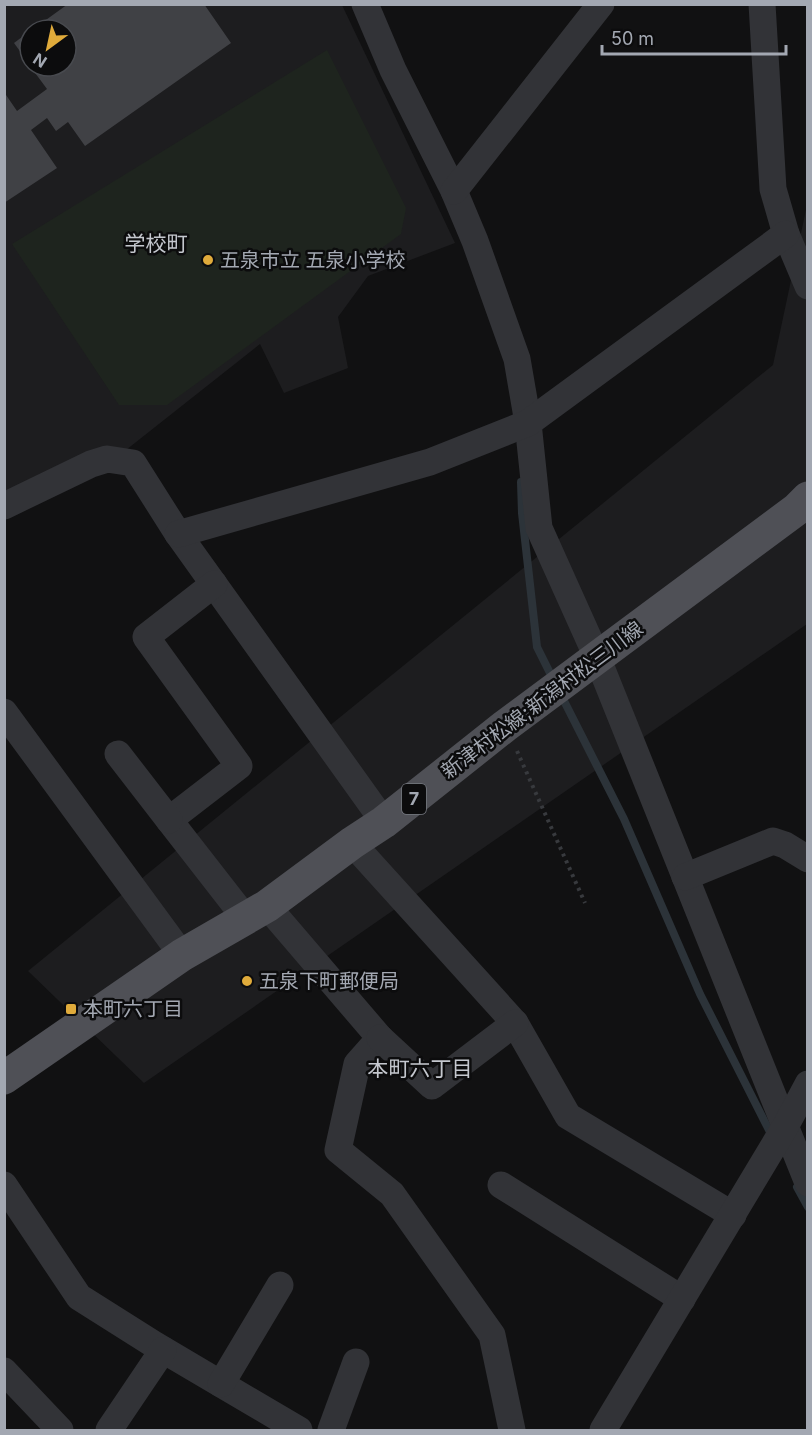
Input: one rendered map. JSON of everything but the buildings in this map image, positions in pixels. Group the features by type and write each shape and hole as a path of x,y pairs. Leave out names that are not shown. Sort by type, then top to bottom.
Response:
{"main road":[{"name":"新津村松線;新潟村松三川線","path":"4,1078 182,955 256,913 384,822 505,726 797,508 807,498"}],"street":[{"path":"365,4 393,70 454,191 475,241 517,359 528,423 539,528 597,657 807,1183"},
{"path":"454,191 601,4"},
{"path":"762,4 773,189 786,234 807,286"},
{"path":"178,534 430,462 528,423 786,234"},
{"path":"4,506 91,464 107,459 133,463 178,534 384,822"},
{"path":"169,820 239,766 146,637 214,584"},
{"path":"4,712 182,955"},
{"path":"118,754 169,820 256,913 380,1038 432,1086 515,1023"},
{"path":"685,877 773,842 785,845 807,859"},
{"path":"352,843 515,1023 568,1116 733,1215"},
{"path":"380,1038 357,1064 338,1149 392,1194 492,1335 512,1431"},
{"path":"603,1431 785,1127 807,1084"},
{"path":"4,1185 80,1297 163,1350 299,1431"},
{"path":"501,1185 682,1299"},
{"path":"221,1384 280,1285"},
{"path":"109,1431 163,1350"},
{"path":"331,1431 356,1362"},
{"path":"4,1371 60,1431"}],"path":[{"path":"505,726 585,903"}],"shaded area":[{"name":"五泉市立 五泉小学校","path":"5,5 342,5 455,243 368,276 338,317 348,368 284,393 260,344 126,450 5,497"},
{"path":"327,50 406,208 401,234 167,405 119,405 12,244"},
{"path":"807,205 807,624 144,1083 28,971 773,365"}],"waterway":[{"path":"521,482 522,513 537,647 554,681"},
{"path":"561,695 624,819 700,994 772,1136"},
{"path":"797,1187 808,1207"}],"place":[{"name":"五泉市立 五泉小学校","path":"208,260"},
{"name":"五泉下町郵便局","path":"247,981"},
{"name":"本町六丁目","path":"71,1009"}],"district":[{"name":"学校町","path":"156,244"},
{"name":"本町六丁目","path":"420,1069"}]}
